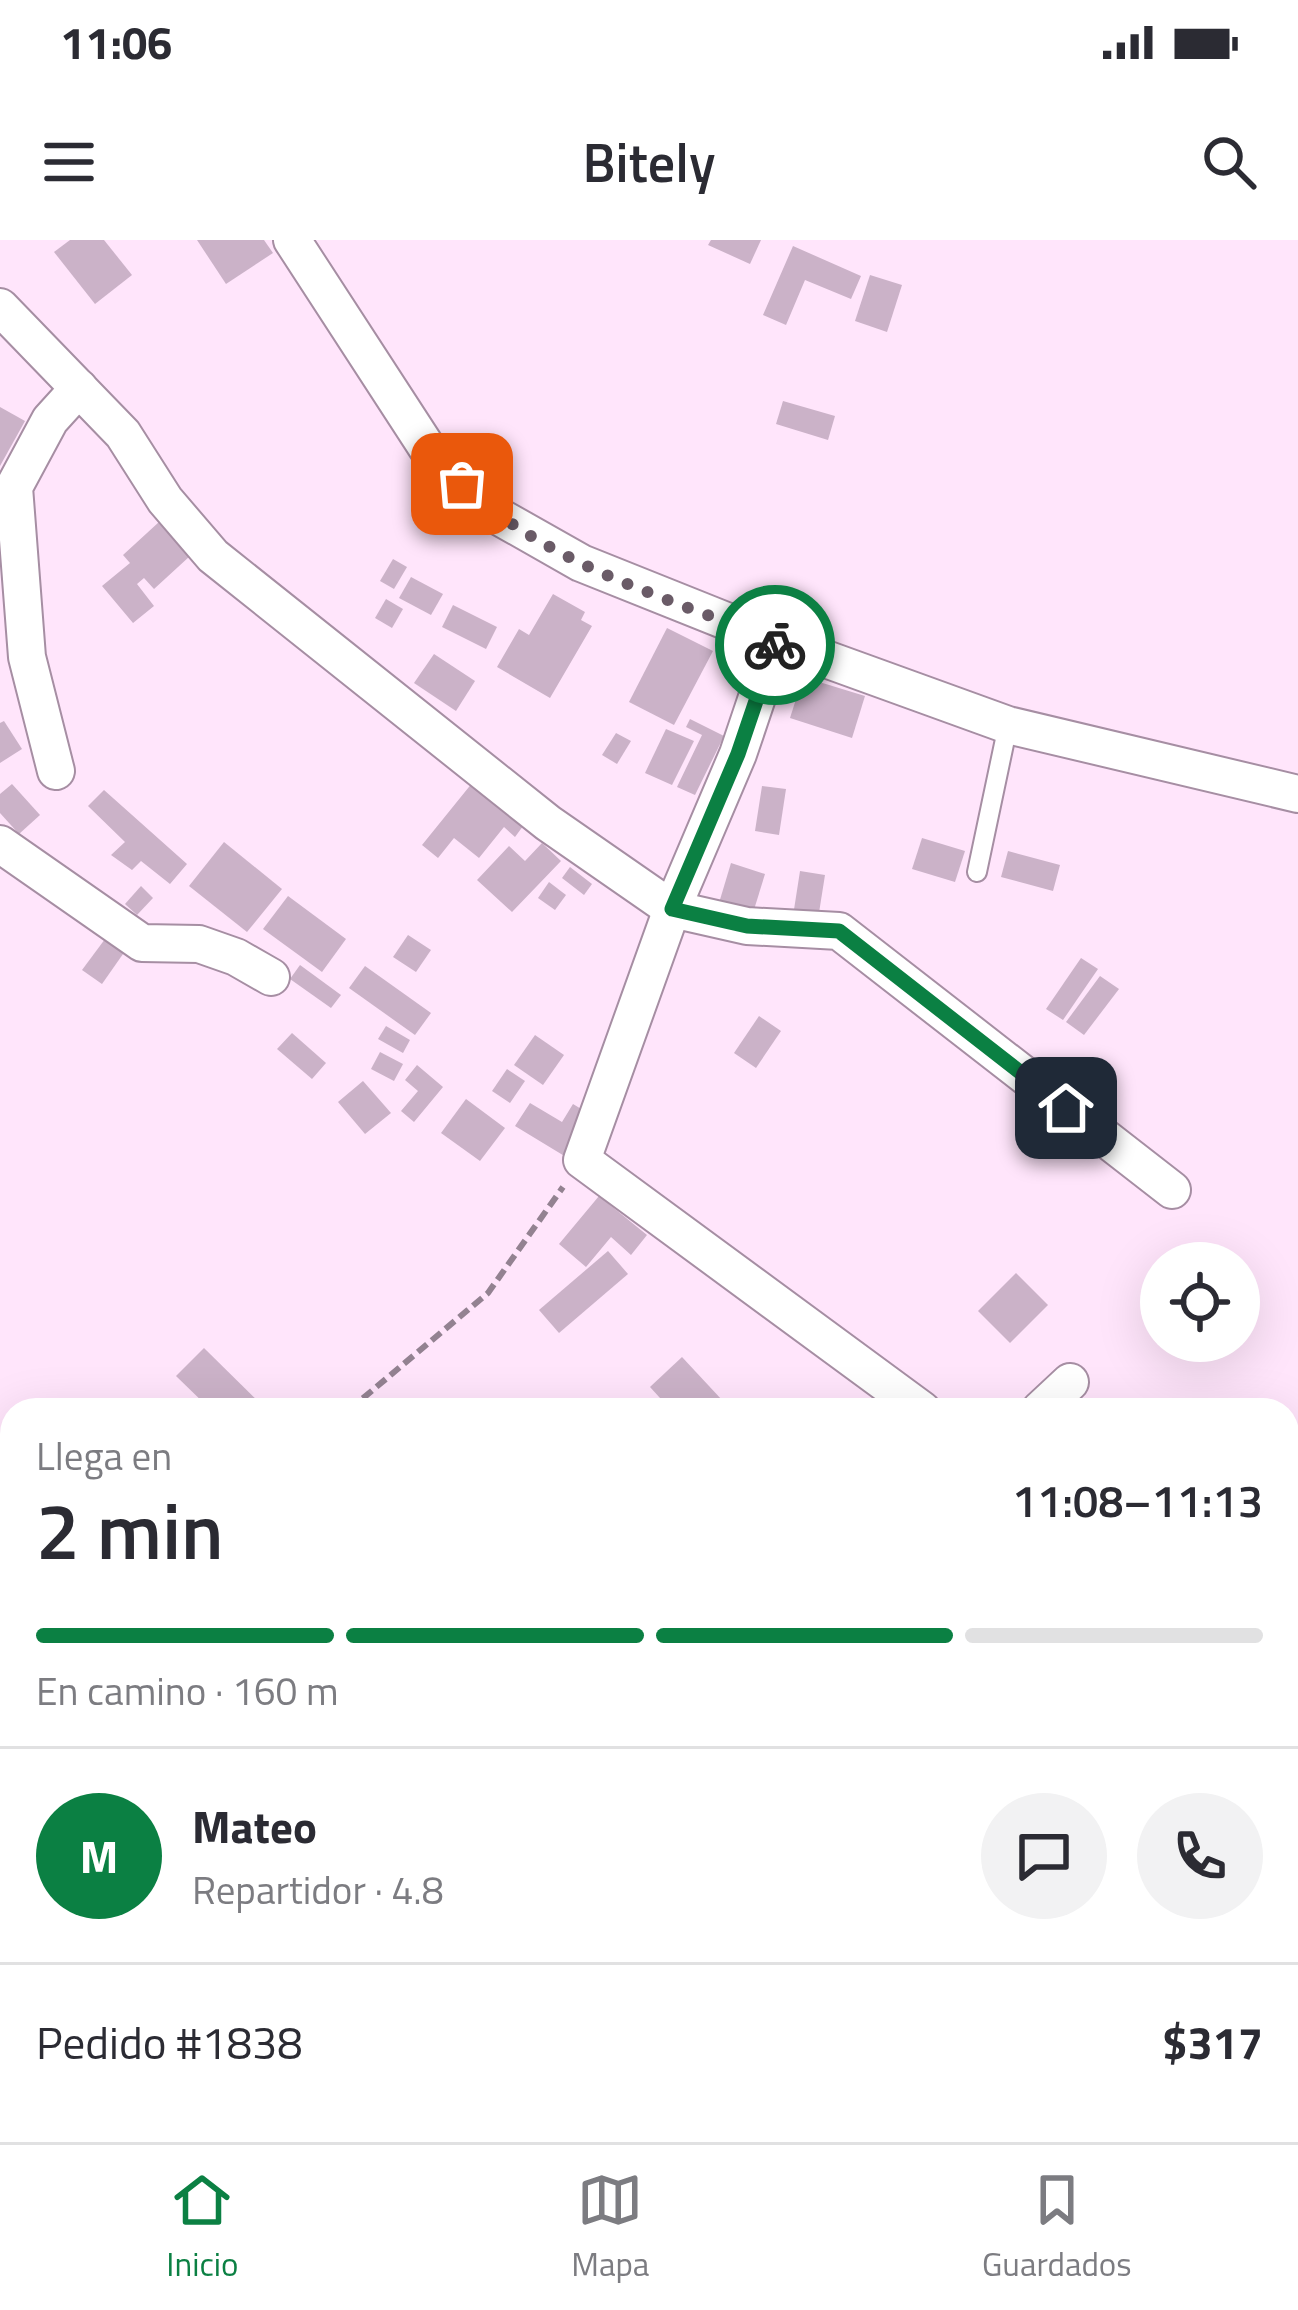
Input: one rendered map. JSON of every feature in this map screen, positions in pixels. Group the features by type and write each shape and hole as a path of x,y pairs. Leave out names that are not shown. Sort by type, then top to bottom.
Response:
{"street":[{"path":"292,240 434,457 491,512 580,563 1008,725 1298,794"},
{"path":"0,307 123,434 165,500 213,556 548,824 672,909 747,926 839,931 1172,1190"},
{"path":"56,771 27,657 14,487 50,420 79,388"},
{"path":"776,641 738,754 672,909 582,1160 906,1398"},
{"path":"0,844 142,943 199,944 236,956 271,977"},
{"path":"1053,1398 1070,1382"}],"lane":[{"path":"977,872 1008,725"}],"path":[{"path":"363,1398 488,1293 582,1160"}],"building":[{"path":"70,240 104,240 132,275 95,304 54,252"},
{"path":"197,240 264,240 273,253 226,284"},
{"path":"711,240 761,240 750,264 708,245"},
{"path":"793,246 861,276 851,299 805,280 786,325 763,315"},
{"path":"870,275 902,285 887,332 855,321"},
{"path":"783,401 835,416 828,440 776,424"},
{"path":"0,407 25,421 0,466"},
{"path":"159,522 190,556 154,589 144,578 137,584 154,606 133,623 102,586 130,563 123,555"},
{"path":"393,559 407,567 394,589 380,581"},
{"path":"411,577 443,594 431,615 399,598"},
{"path":"553,594 585,612 581,620 592,626 550,698 497,667 519,629 529,635"},
{"path":"386,599 403,609 392,628 375,618"},
{"path":"453,605 497,627 486,649 442,627"},
{"path":"667,628 713,651 674,725 629,702"},
{"path":"434,654 475,681 456,711 414,683"},
{"path":"803,677 865,696 852,738 790,718"},
{"path":"690,719 724,736 695,795 677,787 702,735 686,727"},
{"path":"4,721 22,749 0,763 0,723"},
{"path":"666,729 694,741 672,785 645,773"},
{"path":"616,733 631,741 617,764 602,755"},
{"path":"477,777 529,818 515,837 504,827 479,858 454,838 438,858 422,845"},
{"path":"12,784 40,815 19,834 0,813 0,794"},
{"path":"762,786 786,789 779,835 755,831"},
{"path":"104,790 187,864 170,884 141,861 132,870 111,855 125,842 88,806"},
{"path":"922,838 965,851 955,882 912,869"},
{"path":"224,842 282,889 247,932 189,886"},
{"path":"542,843 561,861 512,912 477,880 509,846 525,861"},
{"path":"1008,851 1060,865 1053,891 1001,877"},
{"path":"731,863 765,874 753,913 719,903"},
{"path":"570,867 592,884 584,895 562,878"},
{"path":"800,871 825,875 818,919 793,916"},
{"path":"549,882 566,895 555,910 538,898"},
{"path":"141,886 153,898 137,915 125,904"},
{"path":"288,896 346,939 322,972 263,929"},
{"path":"111,931 130,944 102,984 82,970"},
{"path":"408,935 431,950 416,972 393,957"},
{"path":"1081,958 1098,969 1063,1020 1046,1009"},
{"path":"300,965 341,995 331,1008 290,979"},
{"path":"365,966 431,1013 415,1035 349,988"},
{"path":"1100,976 1119,989 1084,1035 1066,1022"},
{"path":"759,1016 781,1031 756,1068 734,1053"},
{"path":"386,1026 410,1040 403,1053 378,1039"},
{"path":"292,1033 326,1063 312,1079 277,1049"},
{"path":"535,1035 564,1055 543,1085 514,1065"},
{"path":"380,1052 403,1064 394,1081 371,1069"},
{"path":"417,1065 443,1087 414,1122 401,1111 418,1091 405,1080"},
{"path":"507,1069 525,1081 510,1103 492,1091"},
{"path":"363,1081 391,1113 365,1134 338,1102"},
{"path":"466,1099 505,1128 480,1161 441,1133"},
{"path":"530,1103 562,1122 573,1104 596,1118 571,1160 515,1126"},
{"path":"599,1196 647,1235 631,1255 611,1237 586,1267 559,1244"},
{"path":"608,1251 628,1274 559,1333 539,1310"},
{"path":"1016,1273 1048,1305 1010,1343 978,1311"},
{"path":"204,1348 255,1398 199,1398 176,1376"},
{"path":"682,1357 720,1398 660,1398 650,1387"}],"way so far":[{"path":"462,484 491,512 580,563 776,641 775,645"}],"route":[{"path":"775,645 738,754 672,909 747,926 839,931 1066,1108"}]}
